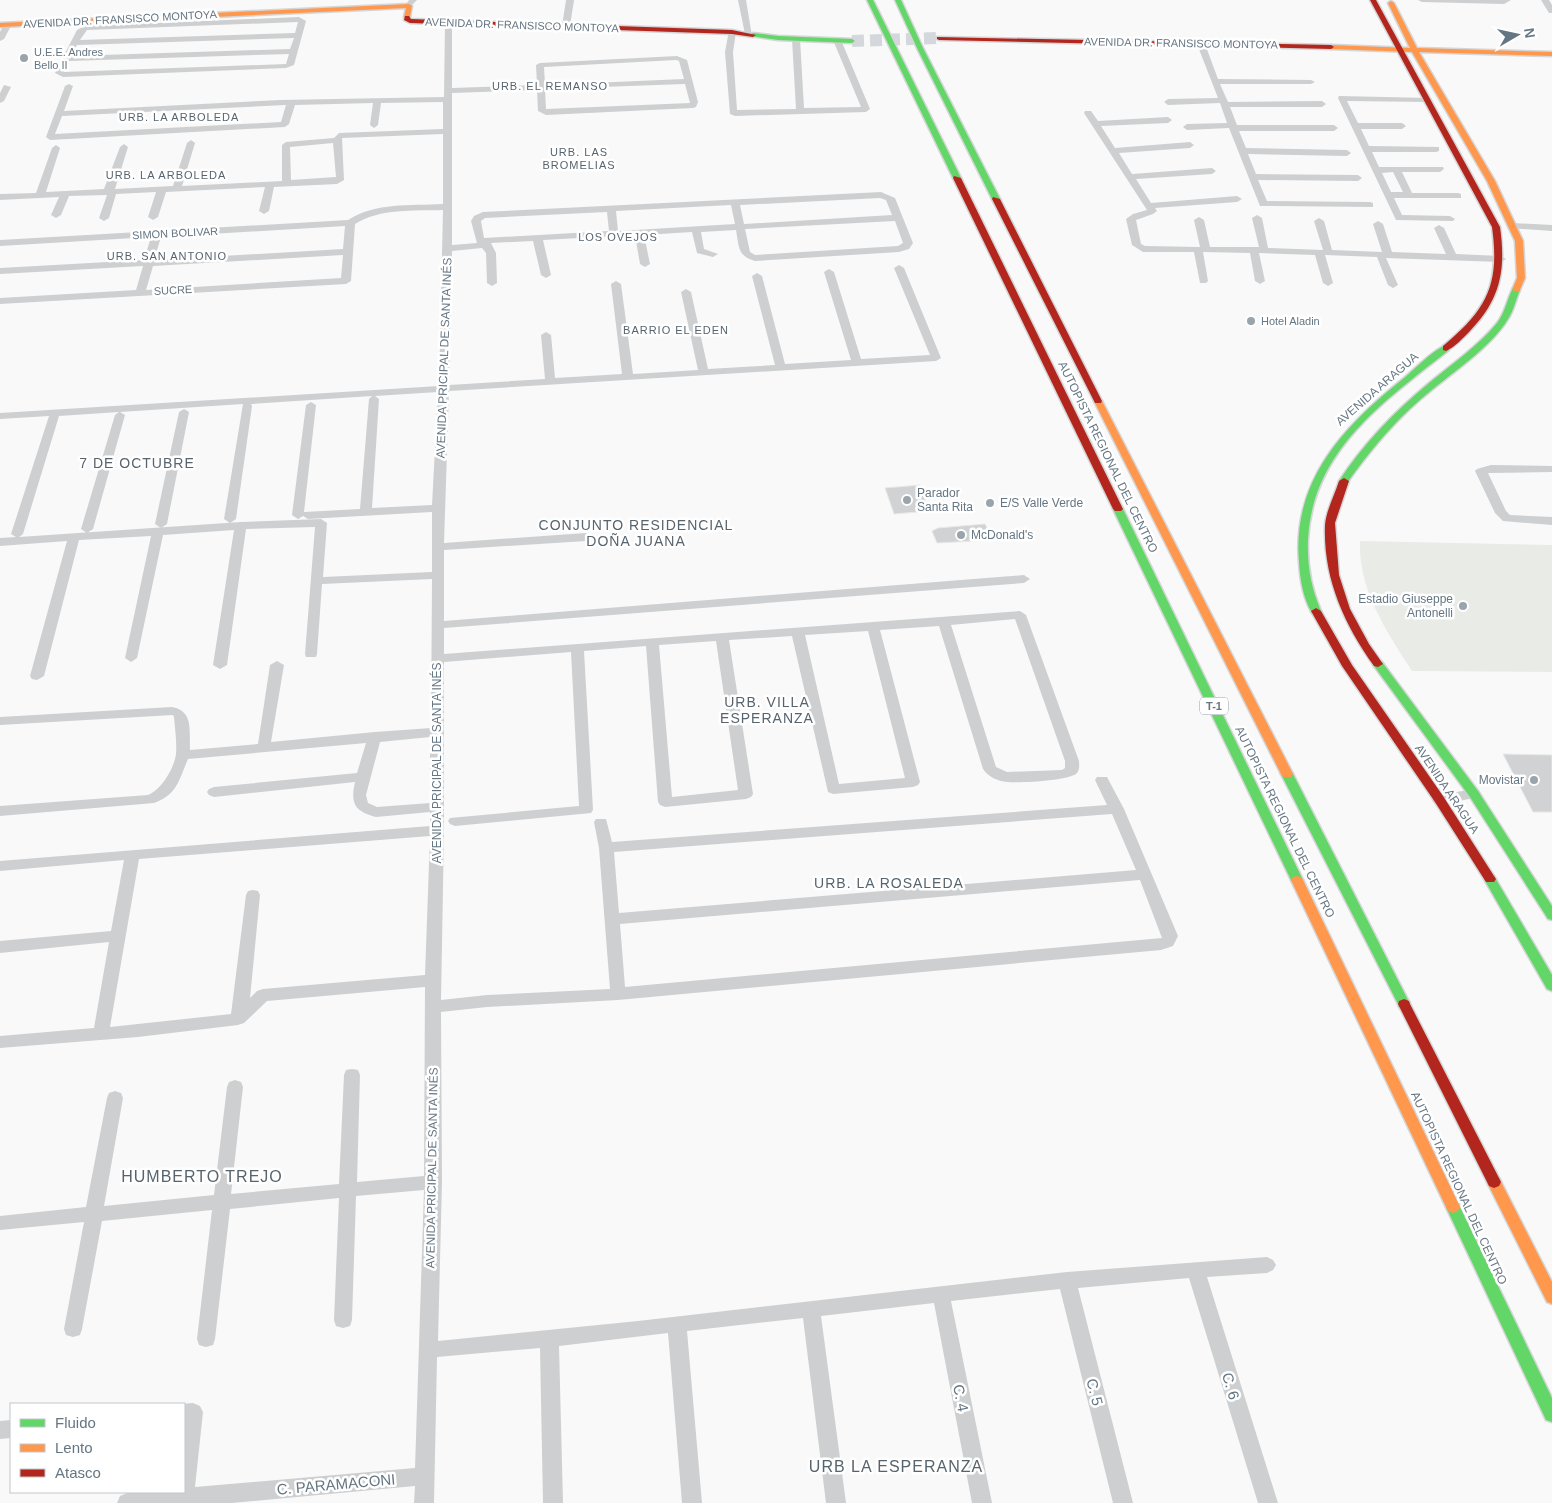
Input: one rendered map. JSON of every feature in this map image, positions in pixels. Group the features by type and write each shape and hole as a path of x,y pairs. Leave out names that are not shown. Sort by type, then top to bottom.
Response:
{"main road":[{"name":"AUTOPISTA REGIONAL DEL CENTRO","path":"870,0 1247,775 1552,1415"},
{"name":"AUTOPISTA REGIONAL DEL CENTRO","path":"898,0 920,48 1552,1297"},
{"name":"AVENIDA ARAGUA","path":"1373,0 1496,227 1501,259 1497,284 1488,303 1477,319 1452,343 1346,434 1325,461 1303,512 1302,555 1305,576 1316,610 1332,644 1439,800 1511,911 1552,986"},
{"name":"AVENIDA ARAGUA","path":"1389,0 1419,49 1491,181 1519,241 1522,259 1521,278 1504,319 1476,348 1422,393 1378,435 1358,458 1342,485 1330,523 1334,575 1345,609 1364,645 1474,794 1551,912"},
{"name":"AVENIDA DR. FRANSISCO MONTOYA","path":"4,25 294,15 411,3 406,15 406,19 410,21 732,32 796,39 852,40"},
{"name":"AVENIDA DR. FRANSISCO MONTOYA","path":"939,38 1398,48 1430,51 1552,54"},
{"name":"AVENIDA DR. FRANSISCO MONTOYA","path":"1419,49 1429,47 1552,49"}],"street":[{"path":"566,26 570,0"},
{"path":"742,0 749,34"},
{"path":"1422,0 1504,2 1506,0"},
{"path":"1545,0 1552,11"},
{"path":"294,15 302,20 290,65 283,67 61,75 59,72 81,30 91,27 294,15"},
{"name":"AVENIDA PRICIPAL DE SANTA INÉS","path":"424,1503 433,1182 438,508 444,388 448,207 448,23"},
{"path":"0,39 4,25"},
{"path":"732,32 729,52 733,112 739,114 866,109 838,40"},
{"path":"74,43 299,34"},
{"path":"796,39 800,111"},
{"path":"1201,44 1263,204 1370,205"},
{"path":"66,59 294,50"},
{"path":"677,58 683,60 694,102 693,105 555,112 542,111 540,88 540,65 677,58"},
{"path":"58,114 377,101 540,88 688,81"},
{"path":"1215,81 1311,82"},
{"path":"68,86 50,137 285,124 291,104"},
{"path":"0,102 7,87"},
{"path":"1427,100 1342,98 1399,218 1450,219"},
{"path":"374,125 377,101"},
{"path":"1168,102 1322,104"},
{"path":"1088,113 1152,210 1149,214 1134,216 1131,219 1137,246 1152,250 1264,250 1501,259"},
{"path":"1095,124 1168,120"},
{"path":"1355,126 1380,137 1436,149"},
{"path":"1366,149 1380,137 1402,126"},
{"path":"1187,128 1334,128"},
{"path":"0,197 339,180 341,178 337,140 339,136 449,131"},
{"path":"287,182 286,145 337,140"},
{"path":"178,188 191,143"},
{"path":"1113,151 1190,145"},
{"path":"104,218 110,191 124,147"},
{"path":"40,195 56,148"},
{"path":"1242,151 1347,152"},
{"path":"1376,170 1440,169"},
{"path":"1396,170 1410,195"},
{"path":"1131,177 1212,171"},
{"path":"1252,177 1358,178"},
{"path":"264,211 270,183"},
{"path":"153,217 162,189"},
{"path":"56,215 65,194"},
{"path":"492,284 486,245 476,221 481,216 735,202 881,195 890,198 908,243 906,247 899,249 755,258 748,256 746,252 735,202"},
{"path":"1388,195 1458,196"},
{"path":"1150,206 1237,199"},
{"path":"0,271 348,252 350,223 358,217 372,212 448,207"},
{"path":"611,209 614,234"},
{"path":"447,248 539,242 614,234 897,218"},
{"path":"1256,218 1264,250"},
{"path":"1198,220 1202,250 1203,281"},
{"path":"1319,221 1328,284"},
{"name":"SIMON BOLIVAR","path":"0,243 350,223"},
{"path":"1378,224 1392,285"},
{"path":"1512,226 1552,228"},
{"path":"1439,228 1452,256"},
{"path":"696,230 700,251 713,254"},
{"path":"639,233 645,264"},
{"path":"140,292 157,234"},
{"path":"539,242 546,275"},
{"path":"1254,250 1260,282"},
{"name":"SUCRE","path":"0,301 346,281 348,252"},
{"path":"0,416 936,358 900,268"},
{"path":"829,272 856,363"},
{"path":"757,276 781,368"},
{"path":"616,284 628,378"},
{"path":"686,292 704,373"},
{"path":"546,335 550,381"},
{"path":"366,512 374,399"},
{"path":"298,515 311,405"},
{"path":"220,665 247,406"},
{"path":"130,658 184,412"},
{"path":"87,529 120,415"},
{"path":"17,534 54,417"},
{"path":"1552,469 1491,468 1481,471 1501,513 1507,518 1552,521"},
{"path":"0,542 235,523 298,515 438,508"},
{"path":"235,523 322,523 311,654"},
{"path":"0,535 87,529 159,528"},
{"path":"37,676 74,537"},
{"path":"438,547 586,537"},
{"path":"317,581 438,575"},
{"path":"438,625 1024,579"},
{"path":"437,659 1020,615 1072,761 1072,770 1065,774 1007,777 998,775 990,769 944,622"},
{"path":"798,633 833,789 913,782 873,627"},
{"path":"652,643 666,802 746,794 722,637"},
{"path":"455,821 586,810 577,647"},
{"path":"264,746 277,664"},
{"path":"0,721 178,712 181,716 183,755 168,789 160,796 149,800 0,811"},
{"path":"183,755 264,746 436,732"},
{"path":"375,736 359,795 362,806 376,812 437,808"},
{"path":"214,792 363,777"},
{"path":"433,1006 618,994 1168,942 1170,936 1145,874 1117,809 1102,780"},
{"path":"1439,800 1474,794"},
{"path":"606,848 1117,809"},
{"path":"601,822 606,848 618,994"},
{"path":"0,866 437,830"},
{"path":"101,1033 132,854"},
{"path":"611,919 1145,874"},
{"path":"238,1019 242,1000 253,895"},
{"path":"0,947 117,936"},
{"path":"0,1042 138,1031 238,1019 262,995 433,980"},
{"path":"343,1320 352,1075"},
{"path":"206,1338 235,1087"},
{"path":"73,1329 115,1098"},
{"path":"0,1223 433,1182"},
{"path":"428,1350 549,1339 1068,1280 1267,1265"},
{"name":"C. 6","path":"1195,1269 1268,1503"},
{"name":"C. 5","path":"1068,1280 1123,1503"},
{"name":"C. 4","path":"941,1294 982,1503"},
{"path":"811,1309 836,1503"},
{"path":"677,1325 692,1503"},
{"path":"549,1339 553,1503"},
{"path":"185,1412 193,1412 185,1490"},
{"name":"C. PARAMACONI","path":"126,1503 184,1500 425,1476"}],"shaded area":[{"name":"Estadio Giuseppe Antonelli","path":"1360,541 1552,545 1552,672 1412,671 1384,626 1369,593 1361,559"}],"building":[{"name":"Parador Santa Rita","path":"920,485 929,511 894,514 885,488"},
{"name":"McDonald's","path":"985,524 993,540 937,543 932,531 938,528"},
{"name":"Movistar","path":"1503,754 1552,755 1552,812 1533,812"}],"tunnel":[{"path":"852,41 939,38"}],"traffic: fast":[{"path":"870,0 957,178"},
{"path":"898,0 996,199"},
{"path":"753,35 852,41"},
{"path":"1344,481 1365,450 1390,423 1417,397 1493,333 1506,316 1516,290"},
{"path":"1316,611 1306,582 1303,552 1304,518 1313,488 1328,460 1347,434 1395,389 1446,348"},
{"path":"1118,509 1297,880"},
{"path":"1378,664 1474,794 1552,916"},
{"path":"1287,774 1404,1004"},
{"path":"1490,879 1552,986"},
{"path":"1453,1207 1552,1415"}],"traffic: slow":[{"path":"1391,3 1414,49 1491,181 1519,241 1521,278 1516,290"},
{"path":"0,25 409,6 407,17"},
{"path":"1331,47 1552,54"},
{"path":"1098,401 1287,774"},
{"path":"1297,880 1453,1207"},
{"path":"1494,1182 1552,1297"}],"traffic: jam":[{"path":"1373,0 1496,227 1499,264 1491,295 1484,309 1474,322 1446,348"},
{"path":"407,17 406,19 410,21 732,32 753,35"},
{"path":"939,38 1331,47"},
{"path":"957,178 1118,509"},
{"path":"996,199 1098,401"},
{"path":"1344,481 1330,523 1334,575 1345,609 1364,645 1378,664"},
{"path":"1316,611 1347,666 1439,799 1490,879"},
{"path":"1404,1004 1494,1182"}],"place":[{"name":"U.E.E. Andres Bello II","path":"24,58"},
{"name":"Hotel Aladin","path":"1251,321"},
{"name":"Parador Santa Rita","path":"907,500"},
{"name":"E/S Valle Verde","path":"990,503"},
{"name":"McDonald's","path":"961,535"},
{"name":"Estadio Giuseppe Antonelli","path":"1463,606"},
{"name":"Movistar","path":"1534,780"}],"district":[{"name":"URB. EL REMANSO","path":"550,86"},
{"name":"URB. LA ARBOLEDA","path":"179,117"},
{"name":"URB. LAS BROMELIAS","path":"579,158"},
{"name":"URB. LA ARBOLEDA","path":"166,175"},
{"name":"LOS OVEJOS","path":"618,237"},
{"name":"URB. SAN ANTONIO","path":"167,256"},
{"name":"BARRIO EL EDEN","path":"676,330"},
{"name":"7 DE OCTUBRE","path":"137,463"},
{"name":"CONJUNTO RESIDENCIAL DOÑA JUANA","path":"636,534"},
{"name":"URB. VILLA ESPERANZA","path":"767,710"},
{"name":"URB. LA ROSALEDA","path":"889,883"},
{"name":"HUMBERTO TREJO","path":"202,1176"},
{"name":"URB LA ESPERANZA","path":"896,1466"}]}
